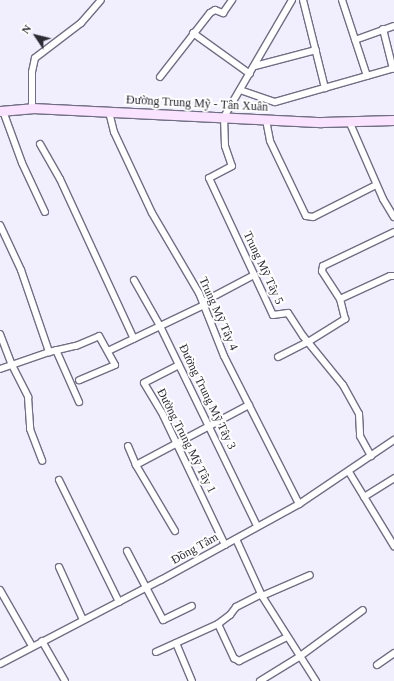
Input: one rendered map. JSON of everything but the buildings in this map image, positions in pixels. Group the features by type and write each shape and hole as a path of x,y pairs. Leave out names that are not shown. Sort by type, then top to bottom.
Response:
{"street":[{"path":"32,108 32,72 35,58 81,23 99,0"},
{"path":"160,76 193,33 213,11 223,13 232,0"},
{"path":"224,117 292,0"},
{"path":"303,0 325,88"},
{"path":"342,0 366,76"},
{"path":"355,40 394,26"},
{"path":"240,90 275,102 393,69 383,29"},
{"path":"193,33 250,74"},
{"path":"255,66 316,50"},
{"name":"Đường Trung Mỹ - Tân Xuân","path":"2,111 32,108 266,120 394,120"},
{"path":"2,111 22,163 44,212"},
{"name":"Trung Mỹ Tây 4","path":"109,112 114,132 152,213 203,304 224,356 298,504"},
{"name":"Trung Mỹ Tây 5","path":"224,117 225,146 232,166 209,178 273,315 288,313 308,342 343,384 358,414 360,436 371,456"},
{"path":"266,120 270,141 306,216 313,217 376,185"},
{"path":"349,121 376,185 394,217"},
{"path":"40,144 60,179 134,339"},
{"path":"0,225 22,270 48,352"},
{"path":"278,357 308,342 345,319 340,299 322,271 323,266 394,232"},
{"path":"108,351 203,304 254,275"},
{"path":"340,299 390,276 394,276"},
{"name":"Đường Trung Mỹ Tây 3","path":"134,280 160,326 256,526"},
{"path":"0,334 12,365 28,397 30,428 42,461"},
{"path":"0,369 48,352 76,346 99,336 115,365 79,380"},
{"path":"56,350 79,402"},
{"name":"Đường Trung Mỹ Tây 1","path":"179,365 144,383 176,443 225,545"},
{"path":"136,465 249,405"},
{"name":"Đồng Tâm","path":"0,664 146,588 298,504 349,472 394,440"},
{"path":"128,446 136,465 175,531"},
{"path":"349,472 394,546"},
{"path":"364,497 394,478"},
{"path":"59,480 119,602"},
{"path":"236,539 262,595 315,680"},
{"path":"127,552 164,620 192,606"},
{"path":"59,567 83,620"},
{"path":"156,652 218,624 230,615 236,607 310,576"},
{"path":"0,590 32,646"},
{"path":"260,681 300,657 363,610"},
{"path":"218,624 234,658 238,662 287,637"},
{"path":"42,641 65,681"},
{"path":"176,643 192,681"},
{"path":"377,665 394,653"}]}
